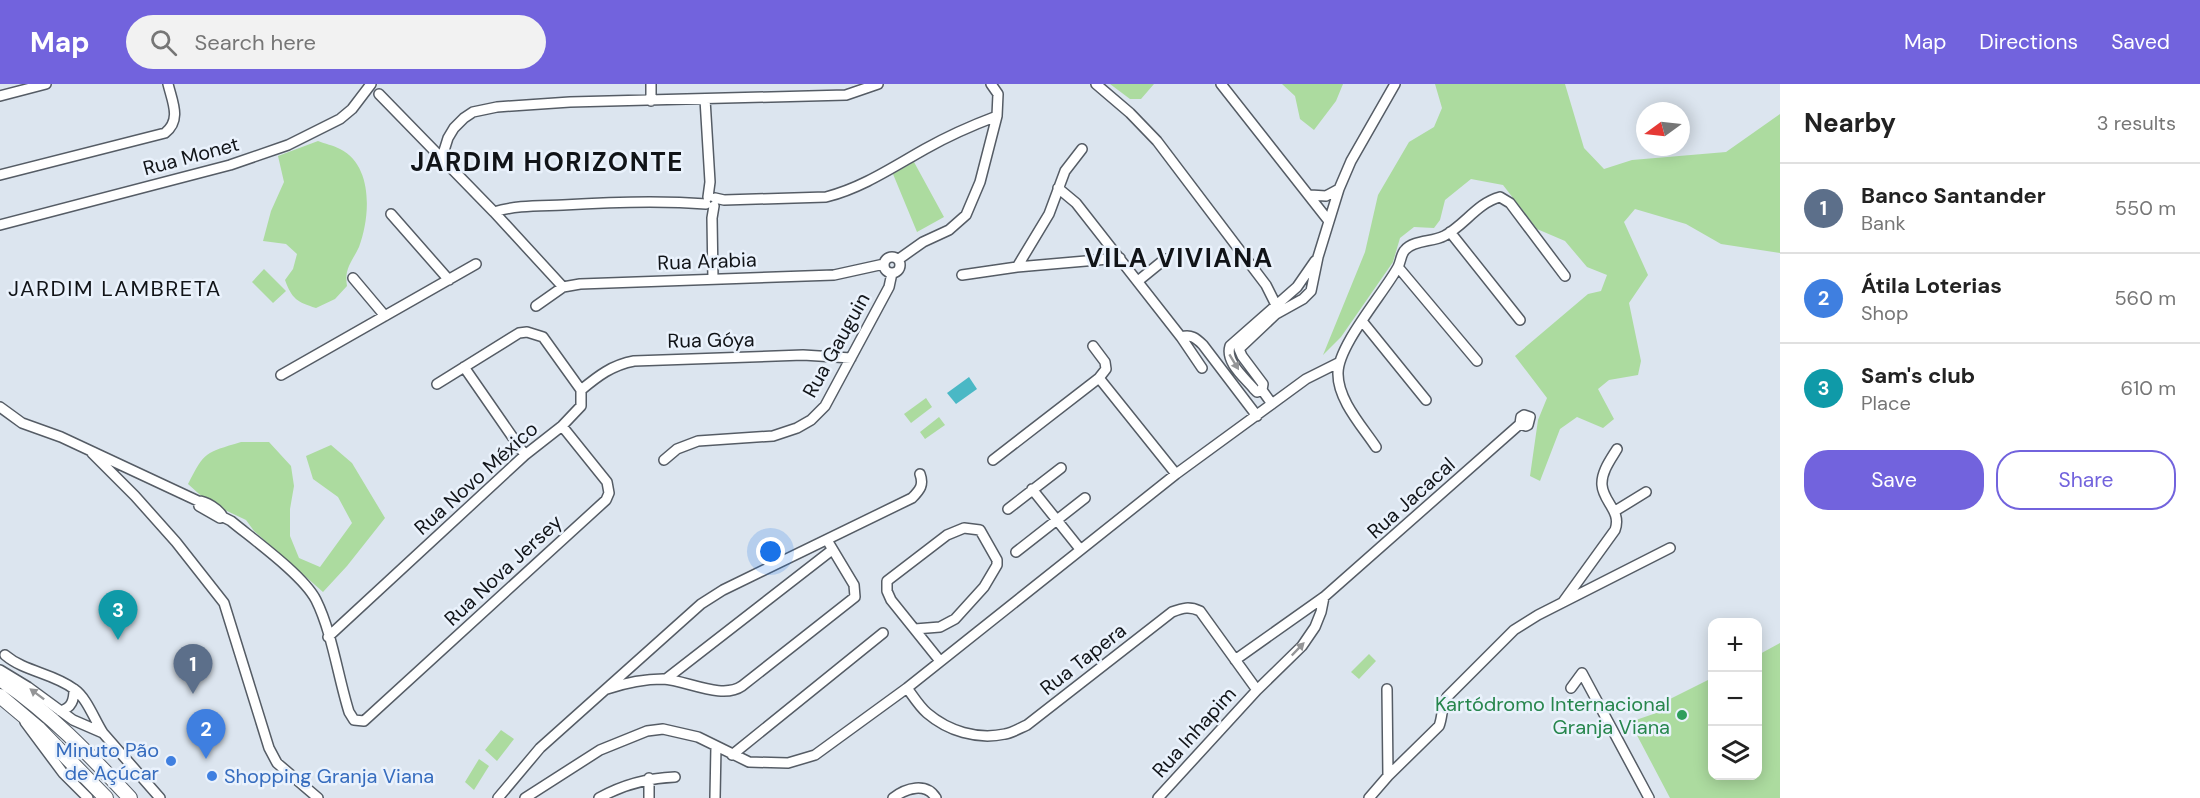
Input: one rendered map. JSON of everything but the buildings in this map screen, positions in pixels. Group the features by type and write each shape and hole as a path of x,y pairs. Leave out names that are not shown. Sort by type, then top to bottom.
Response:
{"highway":[{"path":"0,679 34,703 78,742 130,798"},
{"path":"0,696 38,728 106,798"}],"street":[{"path":"0,96 46,84"},
{"path":"0,175 165,133 175,123 176,116 168,84"},
{"name":"Rua Monet","path":"0,225 230,165 288,145 340,119 371,84"},
{"path":"651,84 651,101"},
{"path":"829,84 830,95"},
{"path":"442,157 454,128 464,118 483,109 570,102 830,95 858,92 878,84"},
{"path":"494,212 524,207 590,203 825,197 847,191 929,147 997,116 998,94 991,84"},
{"path":"1096,84 1130,112 1157,141 1266,285 1280,308"},
{"path":"1221,84 1328,220"},
{"path":"1262,390 1257,392 1231,361 1228,353 1230,346 1280,308 1303,299 1311,291 1328,220 1339,189 1351,161 1395,84"},
{"path":"379,94 430,144 563,287"},
{"path":"705,99 712,187 713,279"},
{"name":"Rua Arabia","path":"899,259 923,242 957,224 966,215 980,182 997,116"},
{"path":"430,144 448,138"},
{"path":"1017,267 1049,214 1070,163 1082,149"},
{"path":"1058,188 1076,203 1181,337 1202,368"},
{"path":"1310,195 1326,196 1339,189"},
{"path":"1376,447 1345,399 1338,378 1338,363 1409,246 1437,239 1450,232 1487,202 1500,197 1510,202 1564,276"},
{"path":"505,223 514,209"},
{"path":"391,214 449,280"},
{"path":"1450,232 1520,320"},
{"name":"Rua Arabia","path":"536,306 563,287 602,282 834,275 884,264 890,256 899,259"},
{"path":"1272,404 1262,390 1263,384 1239,349 1280,308 1287,294 1297,287 1318,257"},
{"path":"962,275 1017,267 1120,258"},
{"name":"Rua Arabia","path":"892,273 900,268 899,259"},
{"path":"1138,281 1165,259"},
{"path":"281,375 476,264"},
{"path":"884,264 886,270 892,273"},
{"path":"1398,267 1477,361"},
{"name":"Rua Gauguin","path":"664,460 677,449 698,441 773,436 812,420 825,406 889,288 892,273"},
{"path":"1305,277 1311,291"},
{"path":"353,278 385,316"},
{"path":"1266,285 1287,294 1292,305"},
{"path":"1362,321 1426,400"},
{"path":"437,384 519,333 527,332 543,337 581,390"},
{"path":"1181,337 1187,335 1193,337 1203,345 1257,416"},
{"path":"993,460 1099,378 1106,369 1105,363 1093,345"},
{"name":"Rua Góya","path":"581,390 608,369 634,361 812,355 851,358"},
{"path":"525,798 600,750 647,731 663,729 698,737 749,762 788,763 815,755 907,688 1176,474 1306,379 1338,363"},
{"path":"464,367 525,455"},
{"path":"1099,378 1176,474"},
{"path":"1251,385 1259,378"},
{"name":"Rua Novo México","path":"328,637 525,455 562,426 581,406 581,390"},
{"path":"0,407 22,423 61,436 92,453 198,501 200,506 220,518 231,521 295,575 309,591 319,609 328,637"},
{"name":"Rua Jacacal","path":"1235,660 1324,597 1520,424"},
{"name":"Rua Nova Jersey","path":"328,637 349,712 354,720 364,720 370,717 606,500 609,493 607,482 562,426"},
{"path":"1562,603 1618,523 1602,484 1605,470 1617,449"},
{"path":"92,453 176,542 224,603 269,748 277,763 318,798"},
{"path":"1008,509 1061,468"},
{"path":"498,798 540,748 700,604 723,590 912,498 923,481 920,474"},
{"path":"1032,489 1080,549"},
{"path":"1614,511 1646,492"},
{"path":"1016,552 1085,498"},
{"path":"915,629 940,627 949,623 984,587 997,565 997,560 980,530 964,528 947,535 887,581 887,591 891,600 940,661"},
{"path":"604,690 634,682 666,680 726,692 737,690 855,597 854,585 826,540"},
{"path":"1369,798 1439,726 1444,703 1459,684 1514,630 1670,548"},
{"path":"666,680 832,550"},
{"name":"Rua Inhapim","path":"1158,798 1309,637 1322,612 1324,597"},
{"name":"Rua Tapera","path":"907,688 925,712 945,726 968,734 987,736 1007,734 1027,725 1172,612 1192,608 1200,611 1257,690"},
{"path":"732,755 883,633"},
{"path":"5,655 21,666 47,675 74,689 103,733 160,798"},
{"path":"0,670 73,720 103,733"},
{"path":"1571,688 1582,673 1649,798"},
{"path":"60,711 72,704 74,689"},
{"path":"1387,689 1388,776"},
{"path":"13,706 56,764 88,798"},
{"path":"715,798 716,746"},
{"path":"599,798 626,785 650,778 675,777"},
{"path":"649,798 650,778"},
{"path":"894,798 904,791 920,788 929,790 936,798"}],"green space":[{"path":"1110,84 1154,84 1141,99 1130,99"},
{"path":"1282,84 1343,84 1336,101 1314,130 1300,119 1295,96"},
{"path":"1435,84 1565,84 1584,148 1604,169 1632,160 1726,152 1780,114 1780,253 1721,244 1686,224 1635,209 1624,222 1648,275 1629,303 1641,361 1638,375 1609,380 1598,389 1614,419 1603,428 1577,417 1560,429 1540,481 1530,476 1538,420 1547,398 1515,356 1588,294 1601,291 1607,275 1587,267 1565,241 1537,229 1503,185 1471,179 1445,200 1440,220 1434,228 1414,227 1400,238 1393,262 1341,337 1323,355 1365,252 1378,195 1409,142 1434,127 1442,108"},
{"path":"318,141 340,149 359,167 364,180 367,208 363,235 348,270 347,286 335,299 316,308 296,299 285,280 293,269 297,254 286,244 263,241 271,211 284,182 278,156"},
{"path":"914,162 944,217 917,232 893,174"},
{"path":"264,269 286,291 273,303 252,282"},
{"path":"926,398 932,407 911,423 904,414"},
{"path":"939,417 945,425 925,439 920,432"},
{"path":"241,442 269,442 291,466 294,486 290,509 290,536 299,558 320,567 352,523 338,497 313,479 306,456 331,445 352,463 385,518 323,592 254,531 246,520 208,502 188,484 198,465 207,455"},
{"name":"Kartódromo Internacional Granja Viana","path":"1780,643 1780,798 1670,798 1630,722 1671,708 1666,701 1708,680 1708,780 1762,780 1762,653"},
{"path":"1369,654 1376,661 1359,679 1351,672"},
{"path":"501,730 514,739 497,761 485,750"},
{"path":"479,759 489,766 474,790 465,782"}],"water":[{"path":"969,377 977,389 956,404 947,393"}],"place":[{"name":"Sam's club","path":"118,640"},
{"name":"Banco Santander","path":"193,694"},
{"name":"Kartódromo Internacional Granja Viana","path":"1682,715"},
{"name":"Átila Loterias","path":"206,759"},
{"name":"Minuto Pão de Açúcar","path":"171,761"},
{"name":"Shopping Granja Viana","path":"212,776"}],"district":[{"name":"JARDIM HORIZONTE","path":"547,162"},
{"name":"VILA VIVIANA","path":"1179,258"},
{"name":"JARDIM LAMBRETA","path":"115,288"}]}
